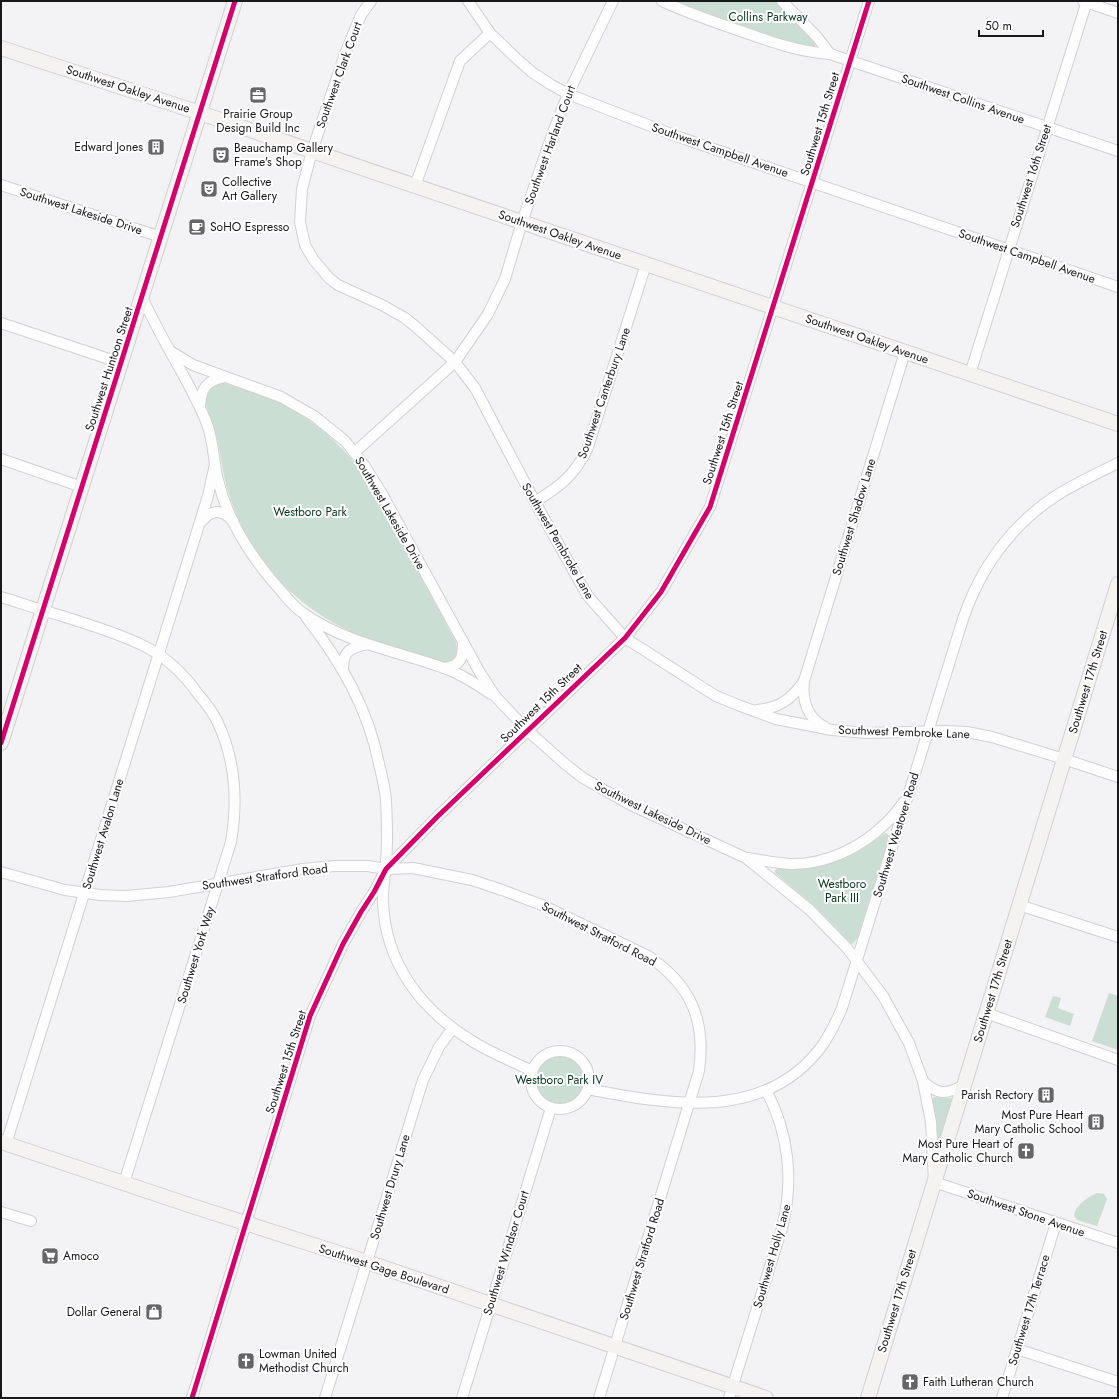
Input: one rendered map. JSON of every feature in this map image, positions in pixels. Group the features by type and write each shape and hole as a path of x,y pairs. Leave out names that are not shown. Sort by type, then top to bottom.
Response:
{"main road":[{"name":"Southwest Huntoon Street","path":"1,743 235,1"},
{"name":"Southwest Oakley Avenue","path":"1,48 200,112 1118,424"},
{"name":"Southwest 17th Street","path":"868,1398 1118,584"},
{"name":"Southwest Gage Boulevard","path":"4,1143 246,1224 367,1262 615,1346 731,1392 766,1398"}],"street":[{"name":"Southwest Clark Court","path":"312,151 355,28 361,15 371,1"},
{"name":"Southwest Campbell Avenue","path":"468,1 490,33 513,55 533,73 568,94 678,137 1118,287"},
{"name":"Southwest Harland Court","path":"355,452 455,362 497,298 505,279 522,222 552,135 568,94 614,1"},
{"name":"Southwest Collins Avenue","path":"662,1 701,17 799,50 811,53 830,54 1118,151"},
{"path":"782,1 817,37 830,54"},
{"name":"Southwest 15th Street","path":"192,1398 310,1016 343,944 361,912 386,869 624,638 661,592 710,507 869,1"},
{"path":"1085,1 1118,13"},
{"name":"Southwest 16th Street","path":"970,374 1085,1"},
{"path":"416,186 460,61 490,33"},
{"name":"Southwest Pembroke Lane","path":"312,151 302,189 300,216 302,235 312,259 324,273 338,285 382,305 410,322 455,362 476,388 535,502 587,595 624,638 716,696 753,710 795,723 832,730 867,733 928,731 967,732 1064,758 1118,776"},
{"name":"Southwest Lakeside Drive","path":"1,185 161,237"},
{"name":"Southwest Canterbury Lane","path":"535,502 561,485 572,474 581,462 587,450 646,264"},
{"name":"Southwest Lakeside Drive","path":"142,298 193,391 200,407 211,436 220,488 233,521 256,562 267,576 302,613 329,628 368,644 444,668 495,696"},
{"path":"1,323 121,362"},
{"name":"Southwest Lakeside Drive","path":"170,351 193,364 266,390 291,402 314,416 345,441 355,452 382,494 479,671 495,696 528,730 564,763 583,778 631,805 746,858 810,910 831,930 857,960 883,996 909,1043 923,1081 930,1122 934,1182"},
{"name":"Southwest Shadow Lane","path":"832,730 818,723 812,717 807,708 803,694 804,681 905,352"},
{"path":"200,407 200,397 204,387 216,378 227,377"},
{"path":"1,459 82,487"},
{"name":"Southwest Westover Road","path":"588,1089 645,1100 690,1103 730,1101 766,1090 784,1082 802,1068 824,1043 842,1008 968,603 979,580 991,560 1014,531 1040,507 1072,487 1118,463"},
{"name":"Southwest Avalon Lane","path":"4,1143 212,483 215,464"},
{"path":"199,524 207,514 216,512 228,516 233,521"},
{"name":"Southwest York Way","path":"1,597 121,635 158,654 186,678 209,708 217,720 232,764 236,800 235,821 228,856 218,883 124,1184"},
{"path":"302,613 330,648 343,670 360,702 369,725 377,754 386,799 387,848 383,901 390,944 399,965 423,1002 453,1028 480,1045 532,1071"},
{"path":"444,668 452,667 459,662 462,657 463,642"},
{"path":"343,670 343,660 350,649 368,644"},
{"name":"Southwest Shadow Lane","path":"753,710 768,709 784,702 798,690 804,681"},
{"name":"Southwest Lakeside Drive","path":"746,858 791,864 835,856 866,841 888,822 908,798"},
{"name":"Southwest Stratford Road","path":"1,872 65,890 126,896 169,892 296,870 328,867 368,866 386,869 413,868 472,880 542,905 648,956 663,966 676,979 693,1006 702,1051 699,1071 690,1103 599,1398"},
{"path":"1019,905 1118,938"},
{"path":"986,1013 1118,1060"},
{"name":"Southwest Drury Lane","path":"325,1398 423,1080 439,1047 453,1028"},
{"path":"556,1051 569,1052 581,1060 586,1067 590,1081 588,1089 584,1098 578,1104 562,1110 551,1108 543,1104 532,1091 532,1071 544,1055 556,1051"},
{"path":"923,1081 932,1090 943,1092 956,1090 964,1085"},
{"name":"Southwest Holly Lane","path":"731,1392 782,1228 787,1205 789,1166 786,1145 775,1109 766,1090"},
{"name":"Southwest Windsor Court","path":"462,1398 551,1108"},
{"name":"Southwest Stone Avenue","path":"934,1182 1118,1243"},
{"path":"1,1212 31,1221"},
{"name":"Southwest 17th Terrace","path":"1002,1398 1056,1223"},
{"path":"1017,1349 1118,1382"}],"green space":[{"name":"Collins Parkway","path":"676,1 776,1 812,39 816,47 812,50 694,9"},
{"name":"Westboro Park","path":"221,382 266,397 308,419 333,440 355,463 374,490 456,642 457,650 455,657 452,660 440,662 365,638 341,627 319,614 299,599 281,582 265,563 251,543 239,520 229,495 215,430 207,409 205,397 208,391 212,386"},
{"name":"Westboro Park III","path":"885,833 889,835 889,838 859,934 857,939 852,944 848,942 812,904 775,873 775,870 778,868 807,868 835,862 861,850"},
{"path":"1109,993 1118,996 1118,1050 1092,1041"},
{"path":"1053,996 1061,998 1058,1008 1074,1014 1070,1026 1045,1017"},
{"name":"Westboro Park IV","path":"559,1055 569,1057 577,1062 582,1070 584,1080 582,1090 577,1098 569,1103 559,1105 549,1103 541,1098 536,1090 534,1080 536,1070 541,1062 549,1057"},
{"path":"934,1097 953,1099 939,1142 932,1100"},
{"path":"1097,1193 1104,1194 1107,1199 1097,1226 1077,1220 1074,1215 1077,1208 1090,1196"}],"cycle path":[{"path":"1,743 235,1"},
{"path":"192,1398 310,1016 343,944 361,912 386,869 437,817 625,638 661,592 710,507 869,1"}],"place":[{"name":"Prairie Group Design Build Inc","path":"258,95"},
{"name":"Edward Jones","path":"156,147"},
{"name":"Beauchamp Gallery Frame's Shop","path":"221,155"},
{"name":"Collective Art Gallery","path":"209,189"},
{"name":"SoHO Espresso","path":"197,227"},
{"name":"Parish Rectory","path":"1046,1095"},
{"name":"Most Pure Heart Mary Catholic School","path":"1096,1122"},
{"name":"Most Pure Heart of Mary Catholic Church","path":"1026,1151"},
{"name":"Amoco","path":"50,1256"},
{"name":"Dollar General","path":"154,1312"},
{"name":"Lowman United Methodist Church","path":"246,1361"},
{"name":"Faith Lutheran Church","path":"910,1382"}]}
